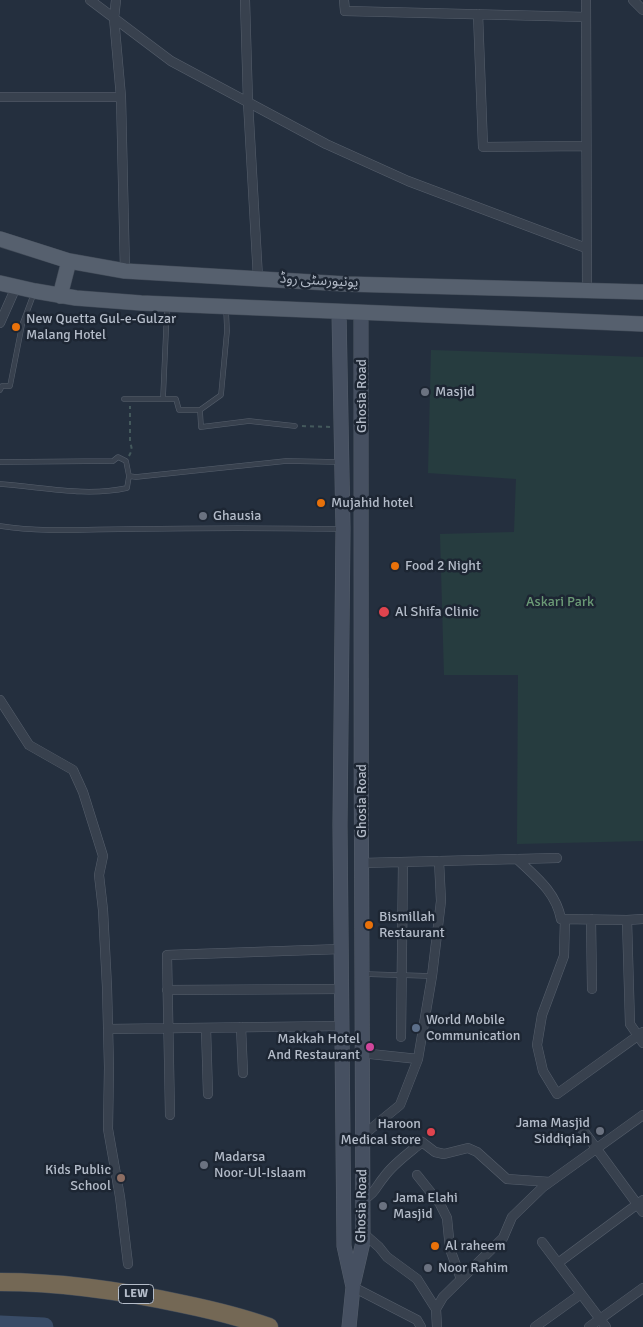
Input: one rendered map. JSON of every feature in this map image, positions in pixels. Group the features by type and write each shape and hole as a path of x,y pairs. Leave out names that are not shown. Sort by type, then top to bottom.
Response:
{"highway":[{"name":"LEW","path":"0,1282 80,1286 141,1295 202,1308 269,1327"}],"main road":[{"name":"یونیورسٹی روڈ","path":"0,239 69,261 124,271 346,284 643,292"},
{"path":"60,296 69,261"},
{"path":"0,283 60,296 167,304 643,324"},
{"path":"339,312 343,529 341,949 344,1246 353,1287 350,1327"},
{"name":"Ghosia Road","path":"353,1287 363,1242 361,313"},
{"path":"341,876 362,869"}],"street":[{"path":"90,0 171,61 326,144 408,181 586,248"},
{"path":"116,0 114,18 121,97 124,271"},
{"path":"246,0 248,102 258,278"},
{"path":"344,0 345,10 586,18"},
{"path":"586,0 586,291"},
{"path":"633,0 643,10"},
{"path":"478,14 483,147 586,146"},
{"path":"0,97 121,97"},
{"path":"0,323 16,287"},
{"path":"0,700 29,745 73,770 83,792 103,856 99,875 103,910 108,1029 108,1129 120,1196 128,1264"},
{"path":"362,869 403,862 557,858"},
{"path":"517,859 546,886 559,907 562,919 643,920"},
{"path":"362,1136 400,1105 418,1059 432,976 441,901 439,861"},
{"path":"400,1037 403,862"},
{"path":"565,919 564,956 542,1015 537,1046 543,1071 557,1094 641,1037 630,1024 628,920"},
{"path":"591,919 592,988"},
{"path":"170,1115 167,956 341,949"},
{"path":"167,990 342,989"},
{"path":"108,1029 342,1026"},
{"path":"241,1027 243,1073"},
{"path":"206,1028 208,1094"},
{"path":"362,1053 418,1059"},
{"path":"436,1309 443,1298 461,1279 504,1238 512,1217 550,1182 643,1115"},
{"path":"578,1122 640,1202 643,1212"},
{"path":"363,1200 373,1194 384,1176 399,1160 422,1142 435,1152 444,1154 468,1148 477,1152 508,1179 550,1182"},
{"path":"417,1174 440,1204 447,1218 450,1249 461,1279"},
{"path":"558,1263 640,1202"},
{"path":"363,1233 387,1257 417,1279 436,1309 438,1327"},
{"path":"542,1242 606,1327"},
{"path":"353,1287 417,1320 421,1327"},
{"path":"588,1327 643,1288"},
{"path":"535,1327 581,1294"}],"lane":[{"path":"0,390 2,386 10,386 22,324 34,291"},
{"path":"163,399 167,304"},
{"path":"124,399 176,399 179,410 200,410 212,403 222,393 227,331 226,307"},
{"path":"200,410 201,427 249,421 294,426"},
{"path":"0,462 113,461 118,457 126,461 128,488 116,491 68,492 0,484"},
{"path":"128,476 136,477 286,461 342,462"},
{"path":"0,526 66,530 343,529"},
{"path":"361,974 432,976"}],"path":[{"path":"126,461 132,450 130,441 130,399"},
{"path":"294,426 340,427"}],"green space":[{"name":"Askari Park","path":"431,350 643,357 643,841 517,844 518,675 444,675 440,534 514,532 516,479 428,473"}],"waterway":[{"path":"0,1325 44,1327"}],"place":[{"name":"New Quetta Gul-e-Gulzar Malang Hotel","path":"16,327"},
{"name":"Masjid","path":"425,392"},
{"name":"Mujahid hotel","path":"321,503"},
{"name":"Ghausia","path":"203,516"},
{"name":"Food 2 Night","path":"395,566"},
{"name":"Al Shifa Clinic","path":"384,612"},
{"name":"Bismillah Restaurant","path":"369,925"},
{"name":"World Mobile Communication","path":"416,1028"},
{"name":"Makkah Hotel And Restaurant","path":"370,1047"},
{"name":"Jama Masjid Siddiqiah","path":"600,1131"},
{"name":"Haroon Medical store","path":"431,1132"},
{"name":"Madarsa Noor-Ul-Islaam","path":"204,1165"},
{"name":"Kids Public School","path":"121,1178"},
{"name":"Jama Elahi Masjid","path":"383,1206"},
{"name":"Al raheem","path":"435,1246"},
{"name":"Noor Rahim","path":"428,1268"}]}
